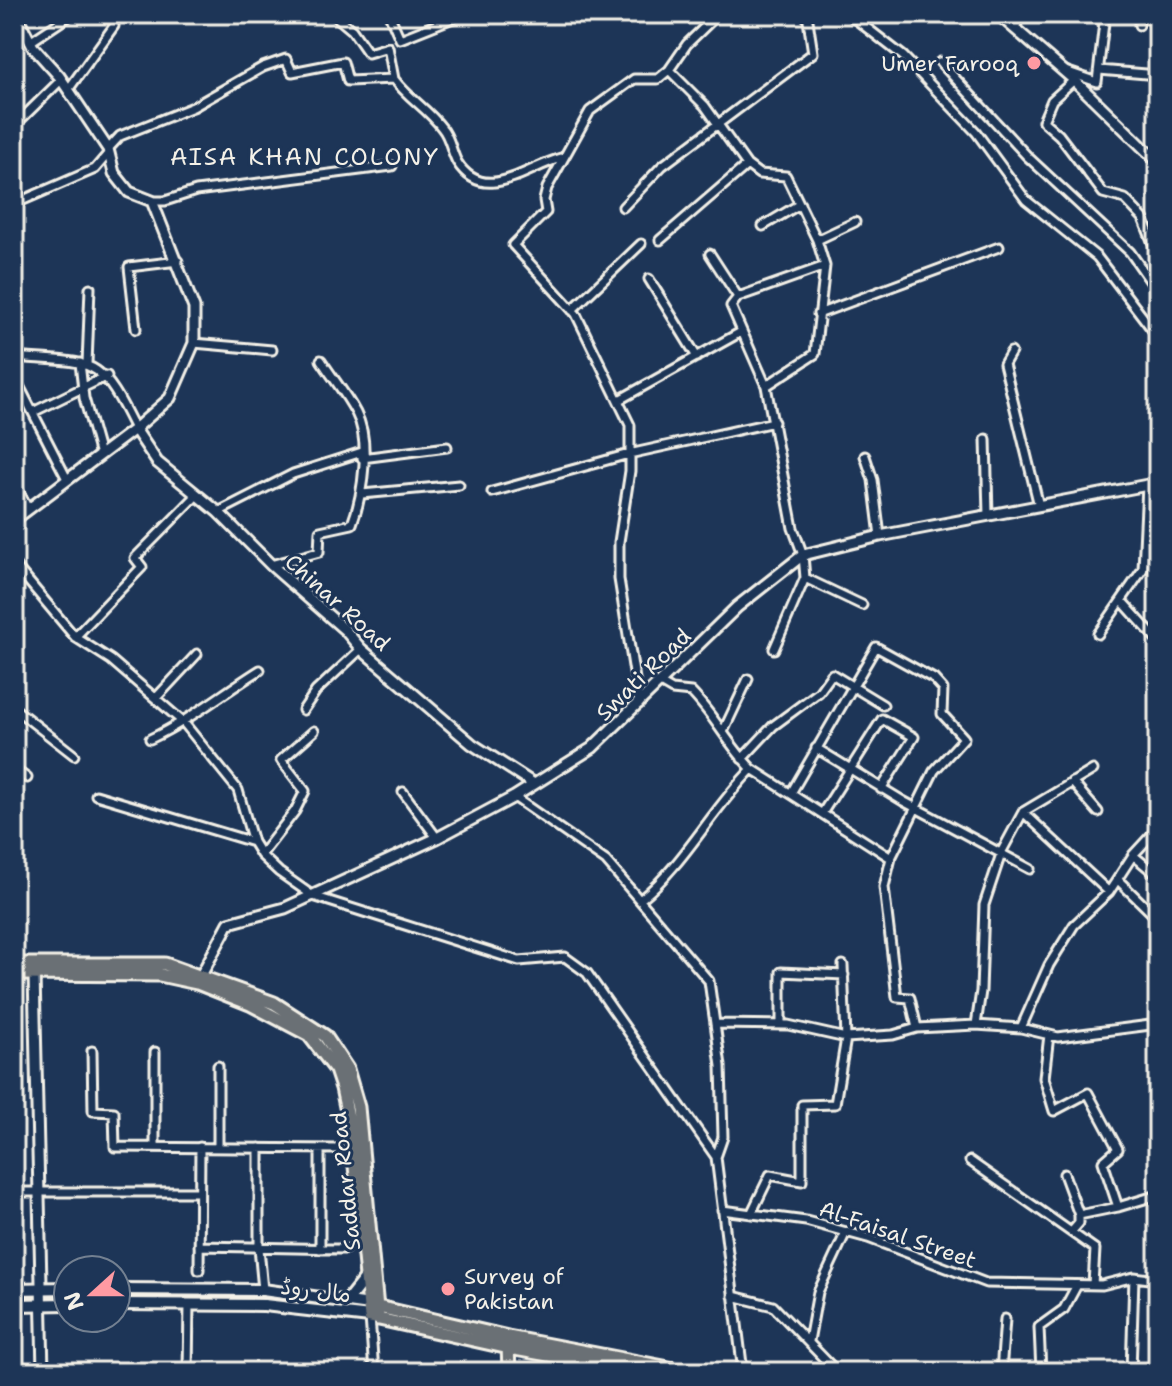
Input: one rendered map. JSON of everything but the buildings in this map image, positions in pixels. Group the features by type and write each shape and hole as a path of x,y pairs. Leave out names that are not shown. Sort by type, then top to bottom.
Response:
{"main road":[{"path":"14,964 34,969 199,979 294,1025 309,1035 336,1070 352,1136 374,1312 394,1311 508,1343 643,1372"},
{"path":"14,974 34,969"},
{"path":"347,1301 370,1276"},
{"name":"Saddar Road","path":"370,1276 394,1311"},
{"path":"14,1289 52,1288"},
{"name":"مال روڈ","path":"132,1289 263,1290 347,1301 374,1312 508,1343"},
{"path":"14,1305 52,1304"},
{"name":"مال روڈ","path":"132,1304 264,1305 374,1312"},
{"path":"508,1343 509,1372"},
{"path":"508,1343 690,1372"}],"street":[{"path":"16,14 30,42 61,80 108,152 114,173 129,192 152,201 165,201 196,191 392,166"},
{"path":"30,42 72,14"},
{"path":"333,14 352,30 368,53 388,47 394,79 445,130 456,160 469,177 482,184 512,179 561,158"},
{"path":"389,14 400,39 463,14"},
{"path":"639,704 619,579 619,542 630,471 630,425 572,310 513,245 546,212 544,200 561,158 590,111 634,79 658,79 669,70 687,44 718,14"},
{"path":"623,207 662,166 813,53 807,14"},
{"path":"849,14 903,56 976,132 1026,200 1097,257 1158,337"},
{"path":"998,14 1074,80 1158,162"},
{"path":"1015,28 1021,14"},
{"path":"1062,70 1097,82 1105,14"},
{"path":"1139,14 1139,25"},
{"path":"68,90 114,26"},
{"path":"14,204 95,169 120,136 193,107 263,67 286,59 292,72 343,62 348,81 394,79"},
{"path":"940,62 1028,157 1130,252 1158,292"},
{"path":"669,70 686,84 747,165 759,174 786,176 817,240 825,266 815,354 766,386"},
{"path":"1099,70 1158,75"},
{"path":"14,126 61,80"},
{"path":"1074,80 1052,100 1043,121 1059,135 1103,193 1125,199 1143,218 1158,256"},
{"path":"660,240 747,165"},
{"path":"14,520 135,429 170,398 194,343 194,308 152,201"},
{"path":"763,226 800,204"},
{"path":"817,240 855,222"},
{"path":"572,310 641,244"},
{"path":"818,314 847,306 999,247"},
{"path":"710,254 738,297"},
{"path":"136,329 129,267 178,261"},
{"path":"774,649 805,578 803,555 793,528 766,386 731,306 738,297 825,266"},
{"path":"649,279 697,357"},
{"path":"90,288 82,387 100,455"},
{"path":"14,342 17,299"},
{"path":"619,400 741,332"},
{"path":"194,343 272,350"},
{"path":"1011,352 1004,364 1039,506"},
{"path":"14,357 84,364 107,376 135,429"},
{"path":"271,565 319,552 320,531 352,524 362,494 362,455 357,414 321,360"},
{"path":"14,376 17,388 33,412 67,479"},
{"path":"33,412 107,376"},
{"path":"492,492 629,454 774,422"},
{"name":"Chinar Road","path":"135,429 157,462 218,512 271,565 323,608 361,649 472,744 534,784"},
{"path":"986,439 988,515"},
{"path":"218,512 293,474 362,455 447,447"},
{"path":"865,456 873,480 880,536"},
{"path":"14,482 28,509"},
{"name":"Swati Road","path":"199,979 229,923 285,908 437,838 514,797 592,748 737,607 803,555 880,536 1158,483"},
{"path":"362,494 459,485"},
{"path":"1098,634 1143,569 1147,485"},
{"path":"75,637 142,567 135,558 196,496"},
{"path":"14,564 75,637 111,660 184,723 238,790 253,842 261,855 313,896 519,961 565,957 587,973 614,1007 716,1157"},
{"path":"805,578 862,605"},
{"path":"1122,601 1158,641"},
{"path":"791,793 876,647 934,679 943,689 942,714 964,738 934,771 915,806 891,858 884,887 897,997 910,998 917,1028"},
{"path":"303,710 313,701 316,691 361,649"},
{"path":"156,698 197,654"},
{"path":"150,739 184,723 207,703 260,670"},
{"path":"742,759 773,726 819,692 832,674 883,705"},
{"path":"723,732 748,679"},
{"path":"660,683 672,690 691,692 752,769 891,858"},
{"path":"14,708 74,755"},
{"path":"823,812 882,719 914,737 881,789"},
{"path":"261,855 295,811 305,791 281,760 314,731"},
{"path":"816,748 881,789 1002,851 1030,869"},
{"path":"14,769 27,778"},
{"path":"641,899 663,881 724,798 752,769"},
{"path":"976,1025 981,991 984,905 1002,851 1023,812 1093,770"},
{"path":"1072,782 1098,812"},
{"path":"403,792 437,838"},
{"path":"96,795 253,842"},
{"path":"514,797 606,861 709,981 723,1137 716,1157 743,1372"},
{"path":"1023,812 1109,892"},
{"path":"1021,1028 1049,965 1074,925 1109,892 1133,855 1158,828"},
{"path":"1133,855 1158,876"},
{"path":"1118,880 1158,919"},
{"path":"751,1214 770,1175 802,1181 802,1105 835,1104 846,1038 843,965"},
{"path":"34,969 43,1372"},
{"path":"781,1025 781,972 844,975"},
{"path":"715,1024 781,1025 846,1038 893,1035 917,1028 976,1025 1021,1028 1058,1037 1158,1024"},
{"path":"1049,1035 1044,1078 1054,1111 1088,1093 1118,1149 1103,1162 1118,1207"},
{"path":"92,1051 93,1111 114,1112 115,1147 339,1149"},
{"path":"155,1052 155,1147"},
{"path":"218,1066 218,1148"},
{"path":"199,1270 200,1147"},
{"path":"259,1148 259,1248 263,1290"},
{"path":"320,1149 320,1249"},
{"path":"970,1161 1006,1190 1073,1230 1095,1249 1093,1285"},
{"path":"1064,1174 1079,1215 1079,1223 1073,1230"},
{"path":"14,1192 199,1192"},
{"path":"1079,1215 1158,1195"},
{"name":"Al-Faisal Street","path":"722,1210 806,1221 846,1232 986,1283 1093,1285 1134,1277 1158,1280"},
{"path":"809,1341 818,1292 846,1232"},
{"path":"199,1246 345,1249"},
{"path":"1131,1372 1134,1277"},
{"path":"1041,1372 1039,1327 1064,1309 1077,1285"},
{"path":"733,1296 773,1306 837,1372"},
{"path":"188,1372 189,1304"},
{"path":"374,1312 375,1372"},
{"path":"1001,1372 1005,1319"}],"place":[{"name":"Umer Farooq","path":"1034,63"},
{"name":"Survey of Pakistan","path":"448,1289"}],"district":[{"name":"AISA KHAN COLONY","path":"305,157"}]}
